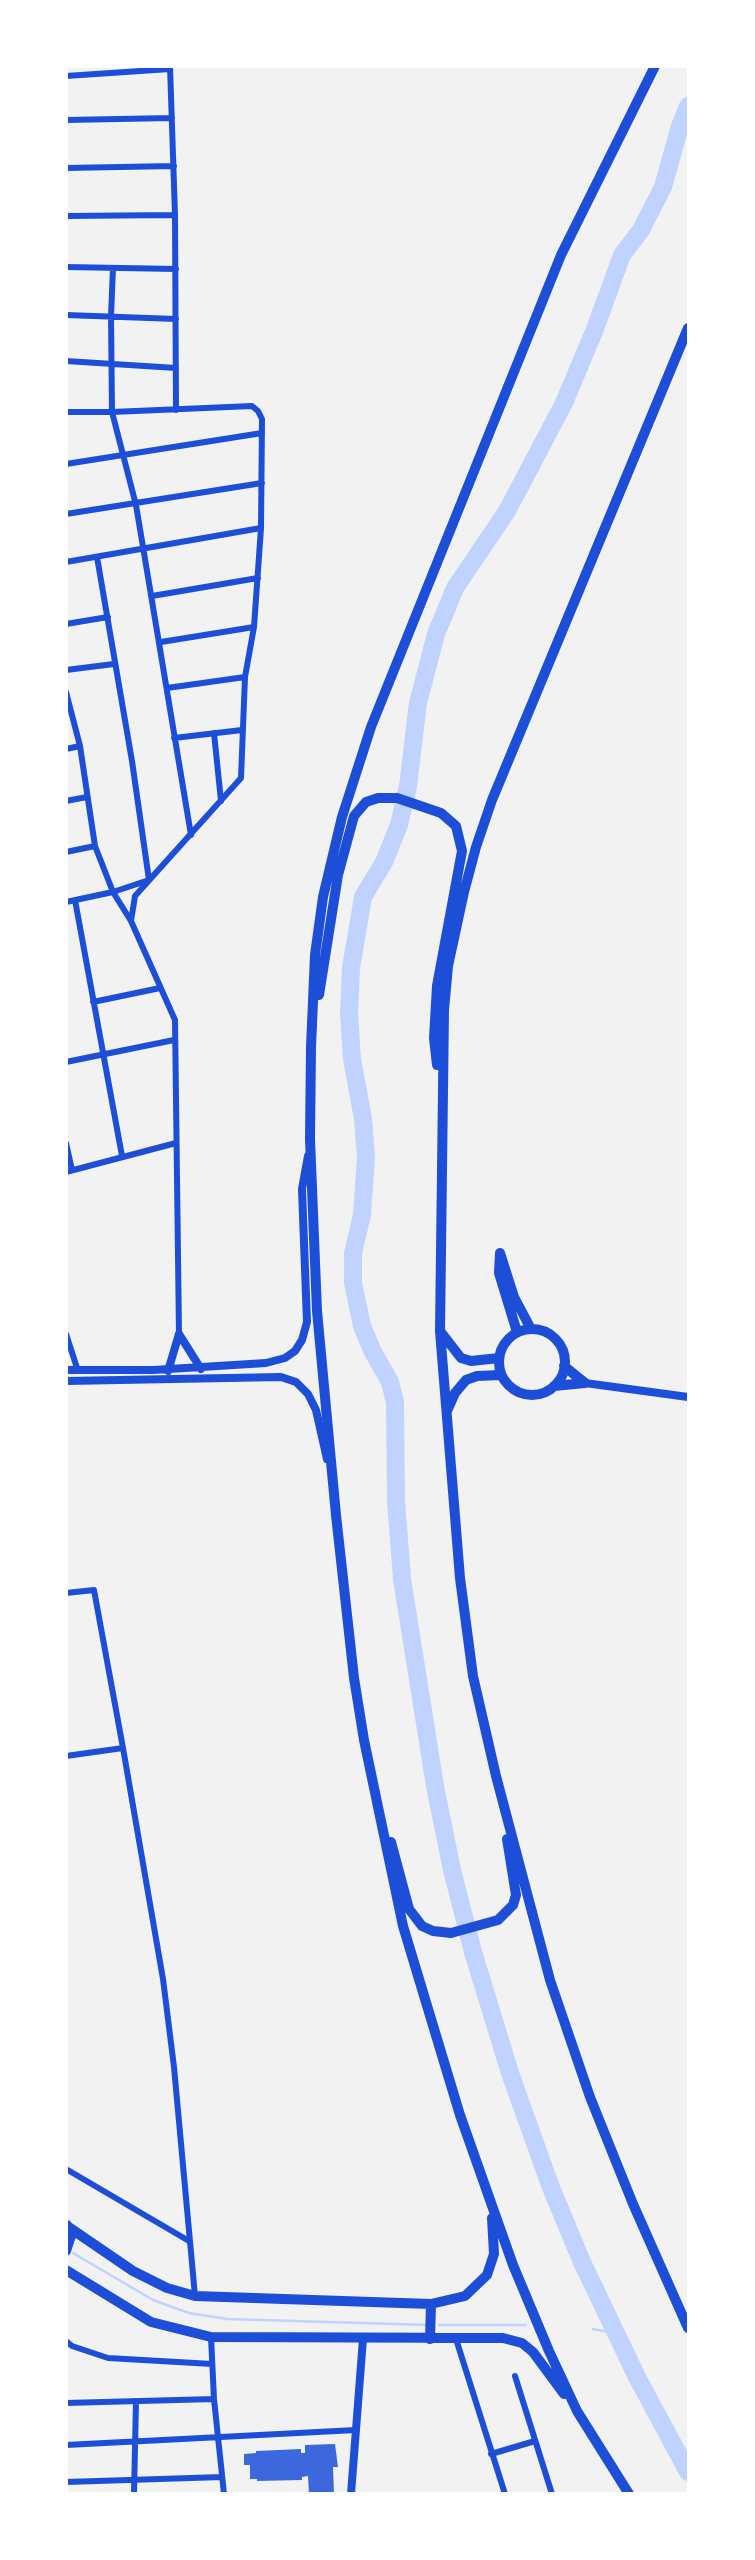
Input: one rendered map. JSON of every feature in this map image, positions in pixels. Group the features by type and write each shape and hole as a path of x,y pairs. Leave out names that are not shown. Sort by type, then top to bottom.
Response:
{"main road":[{"path":"578,2411 549,2351 491,2207 433,2032 403,1926 364,1740 354,1678 336,1515 317,1311 310,1139 311,1047 315,955 323,897 342,817 371,727 561,255 655,66"},
{"path":"688,328 492,800 476,847 448,966 444,1010 440,1331 460,1577 472,1676 496,1776 550,1980 590,2097 633,2204 688,2328"},
{"path":"311,1047 330,919 354,816 366,802 378,798 397,798 441,813 456,826 462,851 437,986 434,1038 443,1110"},
{"path":"66,1370 201,1368 266,1363 285,1358 295,1351 302,1340 307,1322 302,1189 310,1139"},
{"path":"517,1332 499,1273 500,1253 514,1297 531,1329"},
{"path":"554,1386 561,1378 564,1366 562,1347 555,1338 542,1330 531,1329 517,1332 505,1342 499,1357 501,1375 510,1386 525,1394 536,1395 554,1386 585,1383 688,1397"},
{"path":"440,1331 461,1358 471,1361 499,1357"},
{"path":"179,1334 201,1368 202,1379"},
{"path":"168,1380 168,1369 174,1357 179,1334"},
{"path":"564,1366 585,1383"},
{"path":"445,1415 454,1393 466,1380 477,1376 501,1375"},
{"path":"66,1381 281,1377 296,1382 308,1394 316,1410 336,1515"},
{"path":"377,1797 410,1909 422,1926 433,1931 451,1933 498,1920 513,1905 516,1895 496,1776"},
{"path":"67,2225 133,2271 167,2288 195,2296 239,2300 430,2304 465,2296 486,2275 494,2254 491,2207"},
{"path":"66,2251 71,2236 67,2225"},
{"path":"66,2270 151,2322 211,2337 503,2338 522,2343 533,2352 578,2411 629,2494"},
{"path":"430,2304 430,2339"},
{"path":"351,2494 363,2339"}],"street":[{"path":"66,76 111,70 170,68 176,269 176,410"},
{"path":"66,120 172,118"},
{"path":"66,168 174,166"},
{"path":"66,216 175,215"},
{"path":"66,267 176,269"},
{"path":"113,268 110,365 112,412 136,505 161,642 173,738 191,835"},
{"path":"66,315 176,319"},
{"path":"66,361 176,368"},
{"path":"66,412 252,406 262,419 261,528 254,627 245,677 242,778 135,896 131,921"},
{"path":"66,464 262,433"},
{"path":"66,514 262,483"},
{"path":"66,562 261,528"},
{"path":"97,557 132,761 149,880"},
{"path":"152,596 258,578"},
{"path":"66,624 108,617"},
{"path":"161,642 254,627"},
{"path":"66,670 114,664"},
{"path":"167,688 245,677"},
{"path":"67,695 80,746 95,846 113,892 131,921 175,1020 179,1334"},
{"path":"173,738 242,730"},
{"path":"214,733 221,801"},
{"path":"66,749 80,746"},
{"path":"66,801 87,797"},
{"path":"66,852 95,846"},
{"path":"66,902 113,892 149,880"},
{"path":"75,900 122,1156"},
{"path":"93,1002 160,988"},
{"path":"66,1062 174,1040"},
{"path":"66,1143 69,1171 176,1143"},
{"path":"66,1334 78,1370"},
{"path":"66,1593 94,1590 123,1748 163,1979 174,2067 195,2296"},
{"path":"66,1756 123,1748"},
{"path":"66,2169 189,2241"},
{"path":"211,2337 214,2399 224,2494"},
{"path":"456,2339 505,2494"},
{"path":"66,2341 72,2346 108,2358 212,2364"},
{"path":"515,2376 552,2494"},
{"path":"66,2403 214,2399"},
{"path":"134,2494 136,2401"},
{"path":"66,2445 356,2430"},
{"path":"491,2454 535,2441"},
{"path":"66,2482 222,2477"}],"building":[{"path":"335,2444 338,2467 333,2467 334,2494 309,2494 308,2476 302,2477 302,2480 250,2479 250,2465 244,2465 244,2454 256,2451 301,2449 301,2453 305,2453 305,2445"}],"waterway":[{"path":"688,106 663,187 641,230 622,255 564,403 507,511 455,588 436,634 418,703 408,786 399,825 384,862 363,897 351,968 349,1014 352,1059 363,1119 366,1157 362,1215 353,1253 353,1283 362,1326 390,1382 395,1402 396,1501 402,1579 435,1786 452,1870 473,1952 510,2073 550,2185 581,2260 637,2377 688,2472"},
{"path":"73,2253 153,2300 189,2313 227,2319 429,2325"},
{"path":"439,2325 526,2325"},
{"path":"593,2329 619,2334"}]}
